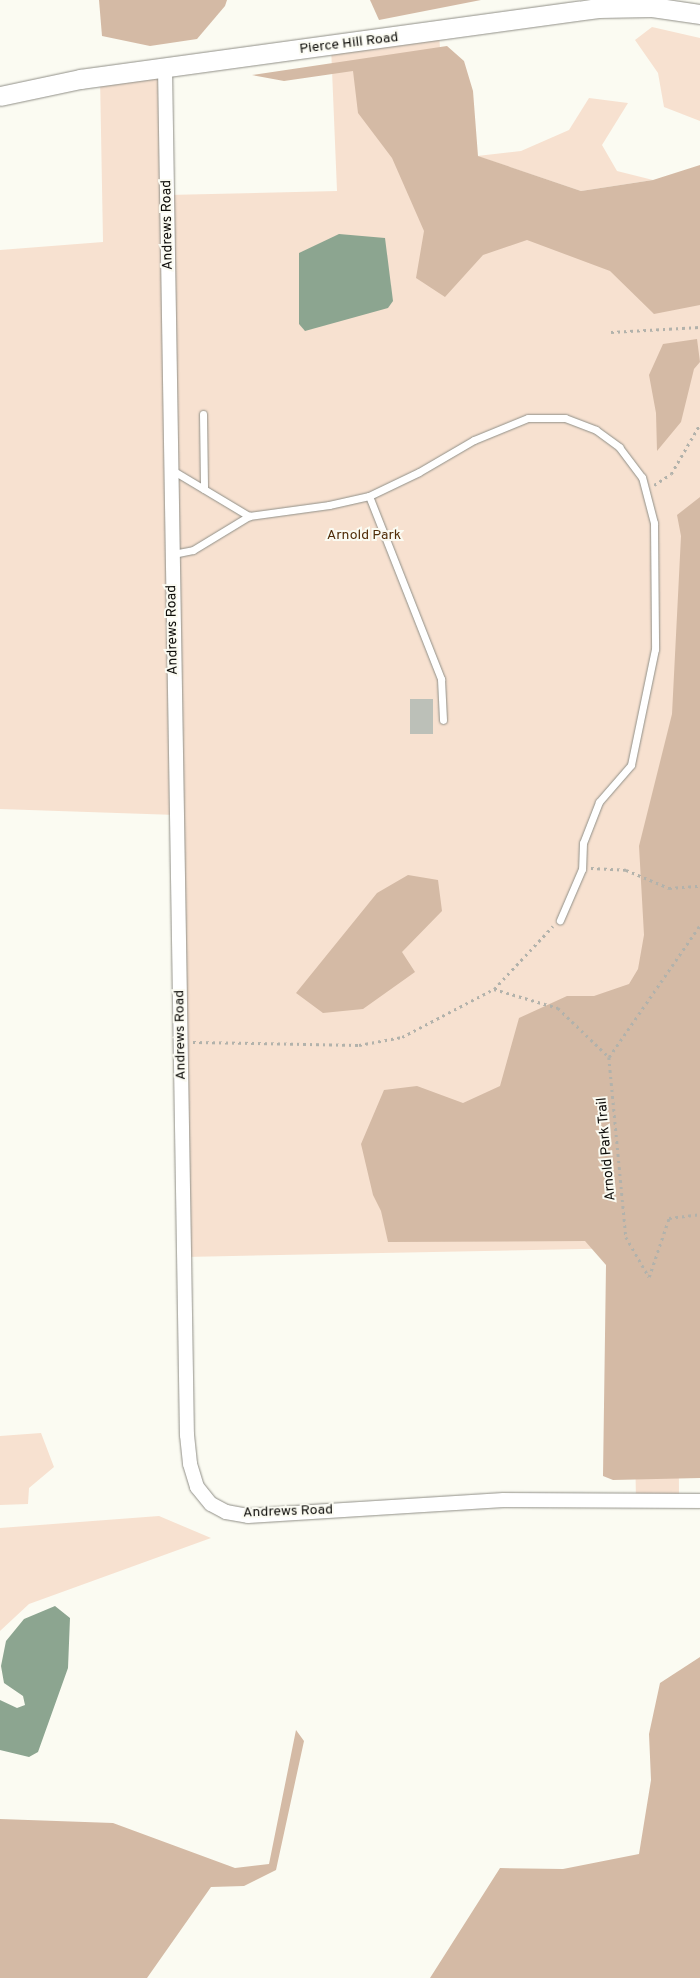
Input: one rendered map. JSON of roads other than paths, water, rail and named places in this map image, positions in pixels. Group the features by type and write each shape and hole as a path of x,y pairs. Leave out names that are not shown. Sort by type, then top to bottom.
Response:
{"street":[{"name":"Pierce Hill Road","path":"0,96 80,79 598,8 652,7 700,14"},
{"name":"Andrews Road","path":"165,68 188,1435 190,1464 197,1487 211,1504 226,1512 248,1516 504,1500 700,1501"}],"lane":[{"path":"204,414 204,489"},
{"path":"172,554 193,550 249,516 329,505 369,496 419,472 474,440 528,418 565,418 596,430 619,447 642,477 654,523 655,649 630,765 599,802 583,843 582,869 560,920"},
{"path":"172,470 249,516"},
{"path":"369,496 441,678 443,720"}],"park label":[{"name":"Arnold Park","path":"364,536"}]}
